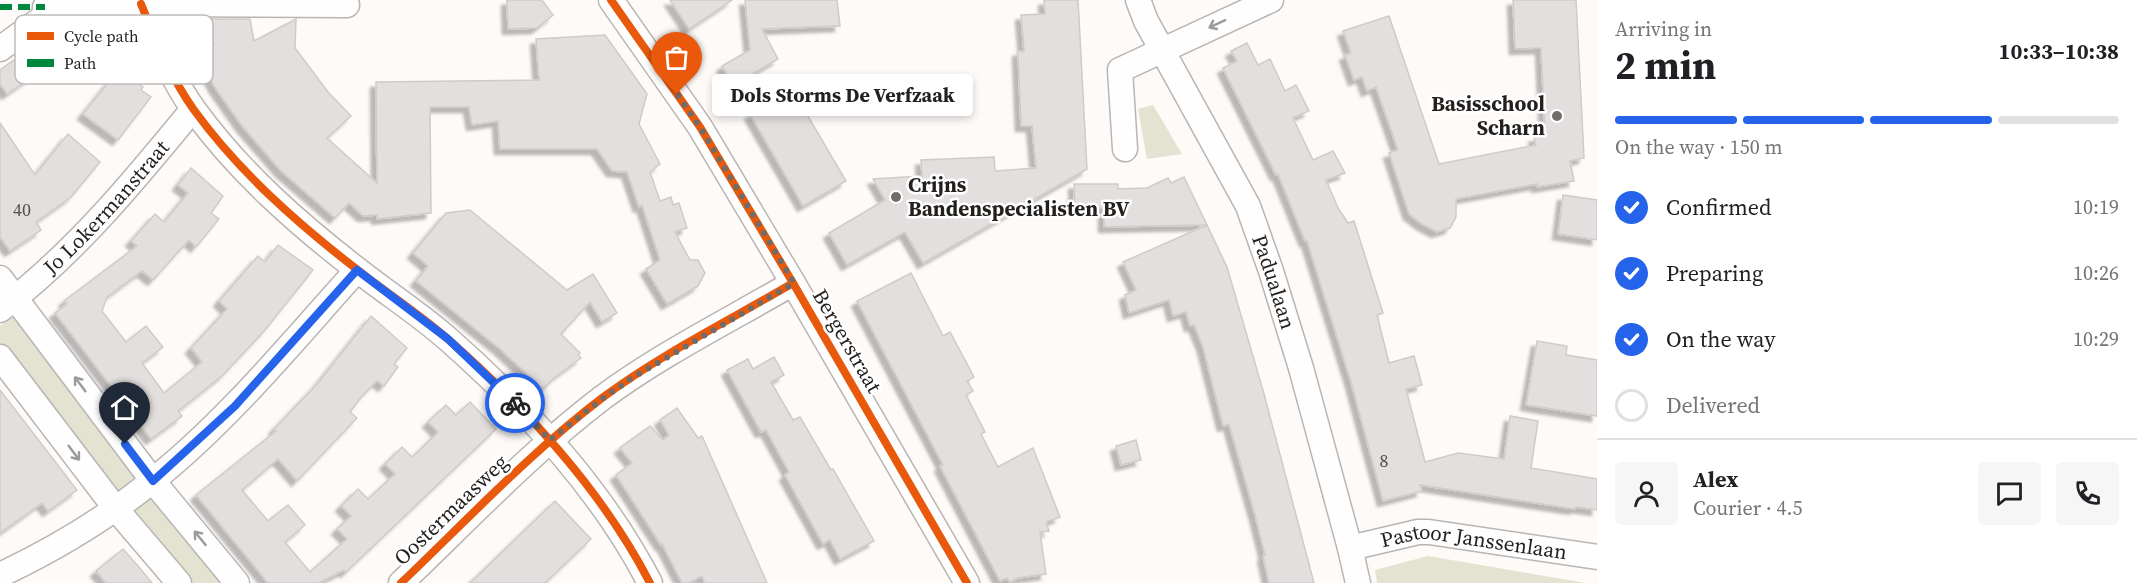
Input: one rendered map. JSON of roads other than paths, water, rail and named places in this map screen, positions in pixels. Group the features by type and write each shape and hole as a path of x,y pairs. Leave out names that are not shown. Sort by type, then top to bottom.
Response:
{"street":[{"name":"Bergerstraat","path":"611,0 700,127 794,283 967,583"},
{"name":"Padualaan","path":"1138,0 1146,21 1248,206 1301,368 1358,583"},
{"path":"1125,149 1120,70 1271,0"},
{"path":"141,4 146,15"},
{"path":"45,15 45,6 347,5"},
{"path":"0,49 15,38"},
{"path":"180,84 193,108 227,151 266,193 357,270 448,339 550,440 587,485 624,537 650,583"},
{"name":"Jo Lokermanstraat","path":"7,305 53,266 89,231 193,108"},
{"path":"0,575 27,562 116,509 153,481 235,406 357,270"},
{"path":"0,278 7,305 237,583"},
{"name":"Oostermaasweg","path":"401,583 550,440 602,399 632,378 794,283"},
{"path":"0,357 116,509 180,583"},
{"name":"Pastoor Janssenlaan","path":"1350,548 1418,532 1429,532 1597,557"}],"place":[{"name":"Dols Storms De Verfzaak","path":"677,94"},
{"name":"Basisschool Scharn","path":"1557,116"},
{"name":"Crijns Bandenspecialisten BV","path":"896,197"}]}
